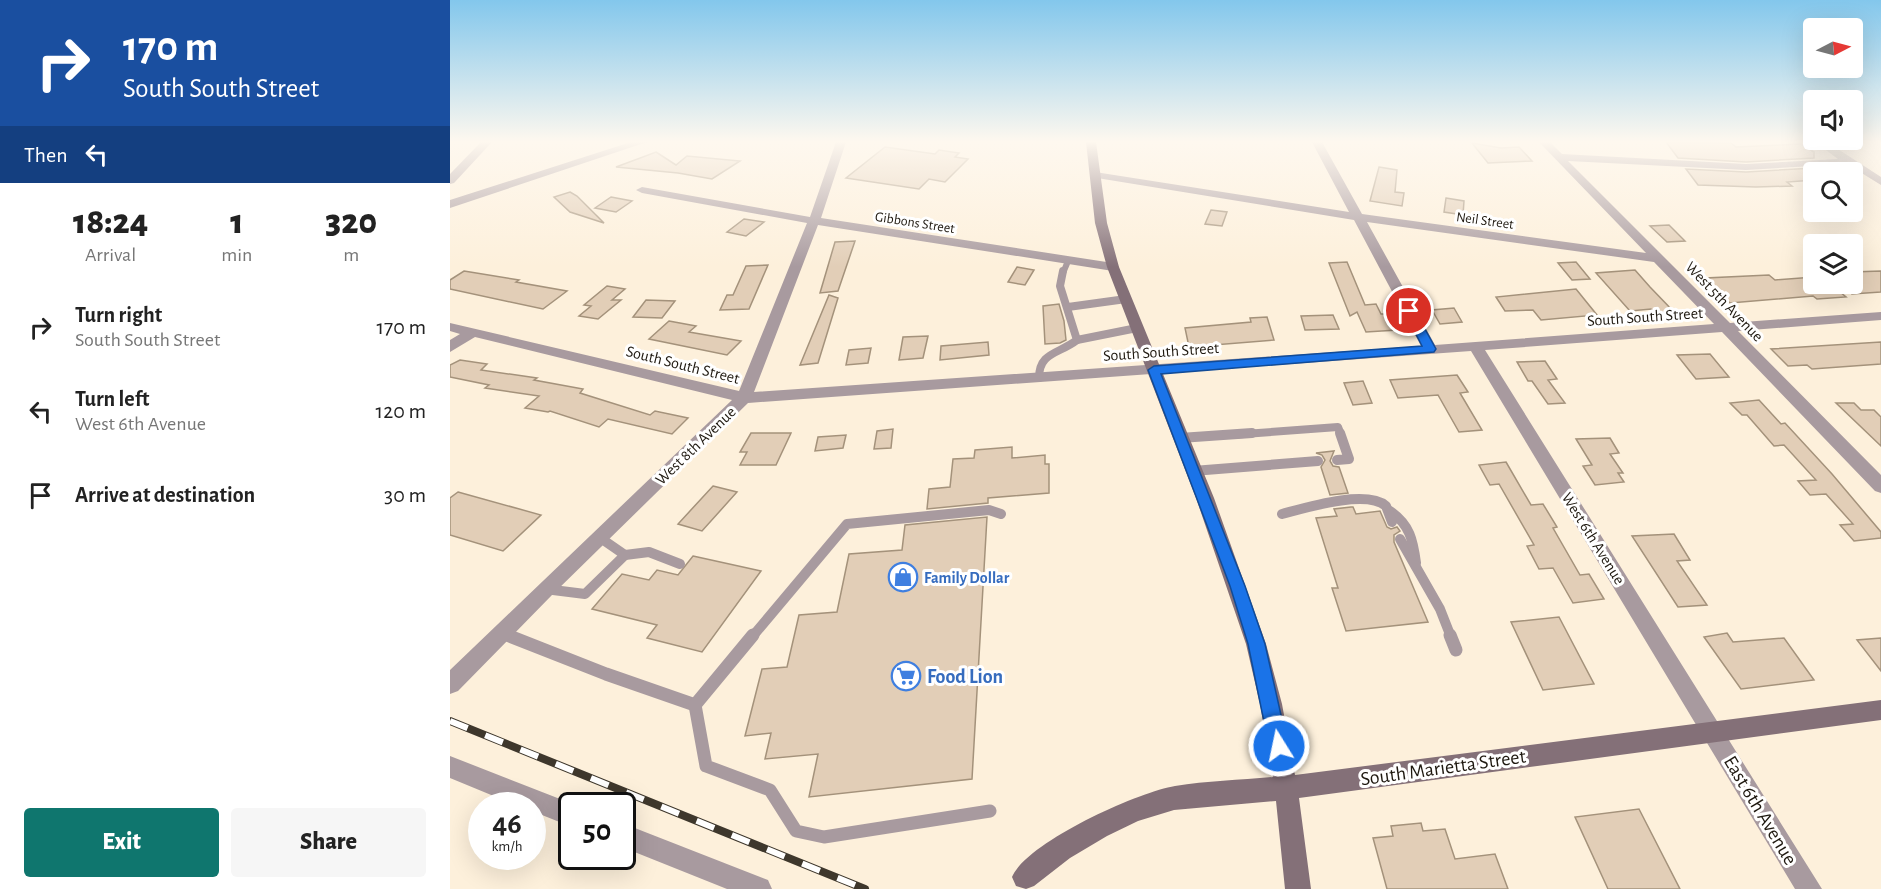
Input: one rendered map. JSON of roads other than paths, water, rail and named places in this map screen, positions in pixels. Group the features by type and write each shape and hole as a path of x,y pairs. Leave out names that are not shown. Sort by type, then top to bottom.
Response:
{"main road":[{"path":"1096,183 1101,224 1113,267 1238,586 1256,644 1271,704 1286,788 1298,889"},
{"name":"South Marietta Street","path":"1019,883 1061,849 1098,827 1136,810 1174,798 1286,788 1713,730 1881,710"}],"street":[{"path":"450,204 514,183"},
{"name":"West 8th Avenue","path":"450,684 545,589 744,398 827,183"},
{"name":"Neil Street","path":"1147,183 1358,218 1658,259"},
{"path":"1339,183 1430,349"},
{"name":"West 5th Avenue","path":"1585,183 1881,486"},
{"name":"Gibbons Street","path":"642,190 814,220 1113,267"},
{"name":"South South Street","path":"450,327 744,398 1881,316"},
{"path":"450,347 473,332"},
{"name":"West 6th Avenue","path":"1475,346 1713,730"},
{"name":"East 6th Avenue","path":"1713,730 1809,889"},
{"path":"450,767 558,809"},
{"path":"636,841 759,889"}],"lane":[{"path":"1068,261 1060,278 1077,340"},
{"path":"1068,307 1126,299"},
{"path":"1039,378 1039,366 1044,358 1068,347 1077,340 1137,328"},
{"path":"1180,438 1338,427 1349,459 1337,460"},
{"path":"1193,471 1318,461"},
{"path":"1282,514 1317,505 1372,500 1382,502 1391,516 1405,520 1414,539 1416,566"},
{"path":"695,705 847,524 989,510 1001,514"},
{"path":"599,537 625,555"},
{"path":"1400,539 1440,609 1456,650"},
{"path":"545,589 585,594 625,555 649,552 680,564"},
{"path":"500,633 695,705"},
{"path":"695,705 706,766 770,790 796,831 824,837 990,811"}],"railway":[{"path":"450,721 865,889"}],"place":[{"name":"Family Dollar","path":"903,577"},
{"name":"Food Lion","path":"906,676"}]}
